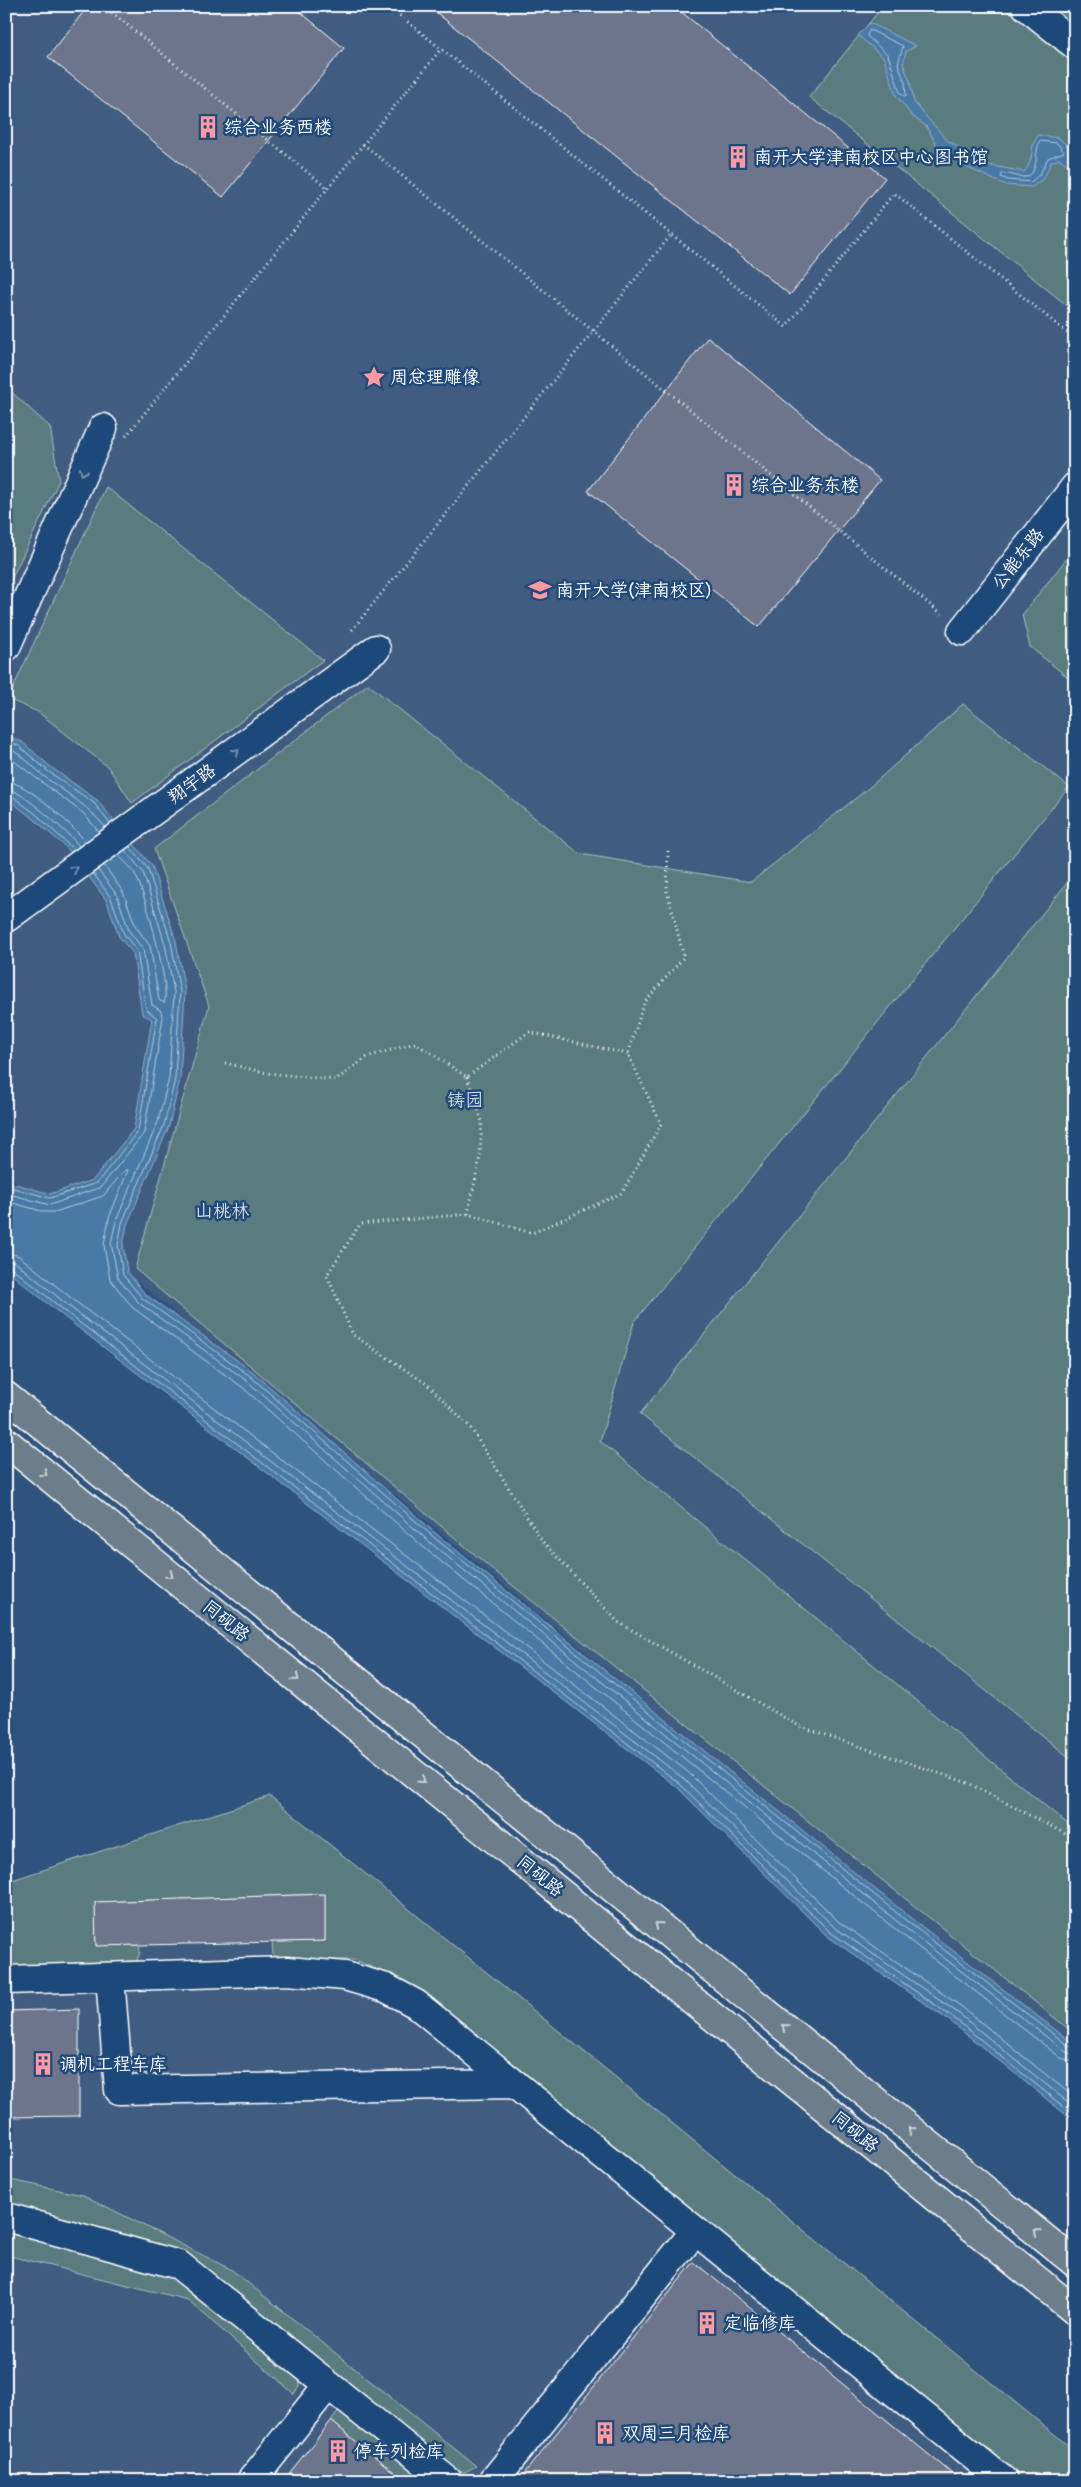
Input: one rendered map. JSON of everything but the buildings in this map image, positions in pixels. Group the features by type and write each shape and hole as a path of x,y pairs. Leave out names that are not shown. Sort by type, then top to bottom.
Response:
{"main road":[{"name":"同砚路","path":"6,1396 1075,2263"},
{"name":"同砚路","path":"6,1442 1075,2310"}],"street":[{"path":"1026,6 1075,45"},
{"path":"6,647 112,435"},
{"name":"公能东路","path":"962,631 1075,487"},
{"name":"翔宇路","path":"6,918 376,649"},
{"path":"6,1980 287,1971 345,1976 386,1988 416,2004 1004,2481"},
{"path":"110,1976 119,2090 515,2084"},
{"path":"6,2217 179,2265 448,2481"},
{"path":"493,2481 696,2231"},
{"path":"251,2481 328,2385"}],"path":[{"path":"104,6 327,188"},
{"path":"388,6 786,327 894,193 1075,339"},
{"path":"112,435 327,188 441,49"},
{"path":"363,144 962,631"},
{"path":"352,630 671,235"},
{"path":"668,852 667,891 684,957 644,1003 628,1054 661,1124 622,1193 532,1233 468,1214 360,1224 327,1275 353,1335 427,1384 470,1427 543,1542 618,1622 799,1726 968,1783 1075,1839"},
{"path":"467,1077 528,1032 628,1054"},
{"path":"225,1064 267,1073 336,1080 367,1057 415,1043 467,1077 482,1121 480,1157 468,1214"}],"shaded area":[{"name":"南开大学(津南校区)","path":"6,6 1075,6 1075,2049 670,1722 6,1173"},
{"path":"270,1796 1075,2451 1075,2481 6,2481 6,1882"}],"green space":[{"path":"883,6 1075,6 1075,312 809,97"},
{"path":"6,387 50,427 59,481 6,590"},
{"path":"106,487 323,660 132,803 108,767 38,712 8,699"},
{"path":"1075,548 1075,683 1030,647 1022,615"},
{"name":"铸园","path":"368,684 580,854 751,882 871,786 963,704 1069,787 634,1322 600,1441 1075,1830 1075,2034 492,1569 135,1269 209,1006 154,849"},
{"path":"1075,873 1075,1762 640,1414"},
{"path":"270,1796 1075,2451 1075,2481 1022,2481 431,2000 399,1979 355,1960 280,1960 273,1955 272,1942 325,1941 325,1894 95,1902 96,1945 139,1945 140,1953 135,1965 6,1969 6,1882"},
{"path":"6,2179 83,2195 232,2270 476,2466 465,2472 452,2470 190,2257 6,2209"},
{"path":"6,2231 173,2274 296,2368 300,2384 294,2394 188,2300 6,2255"},
{"path":"338,2412 347,2414 430,2481 405,2481 331,2421"}],"water":[{"path":"870,23 916,46 906,51 903,64 910,81 914,102 948,141 988,165 1024,172 1030,162 1033,145 1038,135 1059,138 1075,154 1075,170 1060,159 1051,162 1044,178 1032,187 1006,185 966,167 939,149 926,126 912,116 896,95 884,58 858,35"},
{"path":"6,735 22,742 52,768 97,800 152,866 176,941 185,991 180,1079 169,1126 127,1225 123,1245 127,1271 145,1294 253,1372 440,1537 911,1918 1075,2045 1075,2122 951,2022 827,1936 677,1787 68,1320 6,1270 6,1181 50,1194 93,1180 134,1129 152,1019 142,1014 133,953 119,937 107,901 69,850 34,819 6,798"}],"place":[{"name":"综合业务西楼","path":"208,127"},
{"name":"南开大学津南校区中心图书馆","path":"738,157"},
{"name":"周总理雕像","path":"374,377"},
{"name":"综合业务东楼","path":"734,485"},
{"name":"南开大学(津南校区)","path":"540,590"},
{"name":"调机工程车库","path":"43,2064"},
{"name":"定临修库","path":"707,2323"},
{"name":"双周三月检库","path":"605,2433"},
{"name":"停车列检库","path":"338,2451"}],"park label":[{"name":"山桃林","path":"222,1211"}]}
